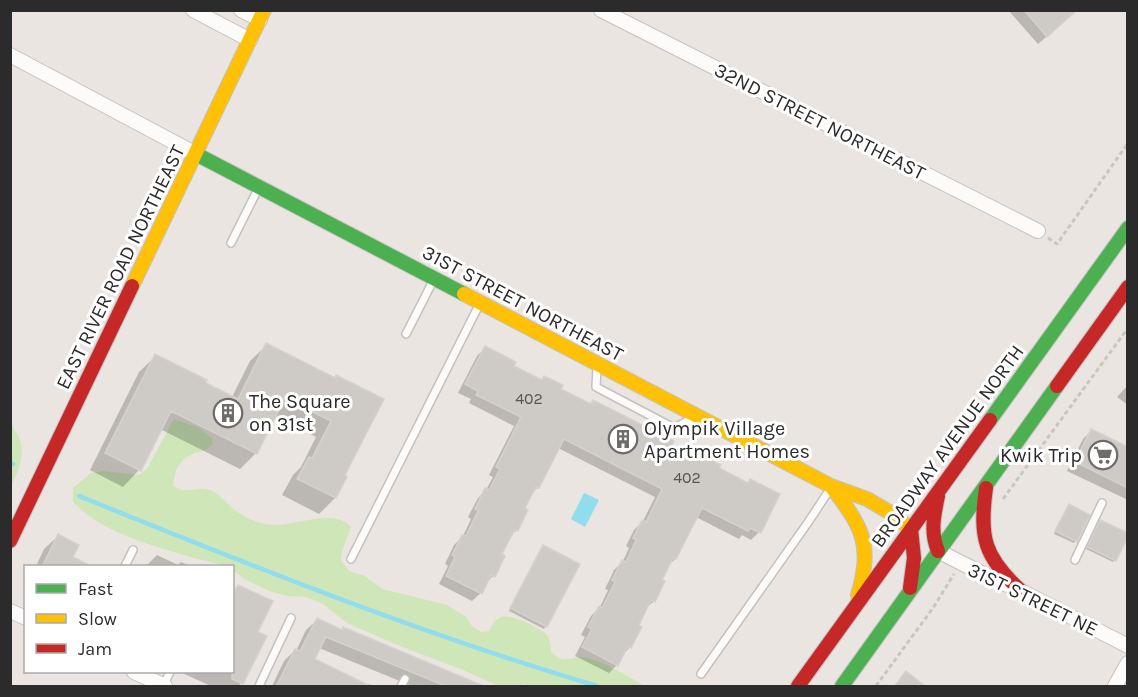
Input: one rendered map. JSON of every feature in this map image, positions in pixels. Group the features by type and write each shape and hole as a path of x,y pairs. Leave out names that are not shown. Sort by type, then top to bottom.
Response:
{"main road":[{"name":"EAST RIVER ROAD NORTHEAST","path":"10,541 262,15"},
{"name":"31ST STREET NORTHEAST","path":"196,154 831,486 867,499 911,529"},
{"name":"BROADWAY AVENUE NORTH","path":"798,687 1128,228"},
{"path":"842,687 1128,287"},
{"path":"987,484 983,507 984,537 987,548 999,570 1021,591"},
{"path":"831,486 860,529 865,547 865,571 854,607"},
{"path":"938,551 934,543 933,527 940,489"},
{"path":"908,594 915,554 911,529"}],"street":[{"path":"193,10 250,40"},
{"path":"241,10 262,15"},
{"name":"32ND STREET NORTHEAST","path":"601,10 1038,231"},
{"path":"10,55 196,154"},
{"name":"31ST STREET NE","path":"938,551 1128,646"},
{"path":"10,611 24,617"},
{"path":"1115,687 1128,663"},
{"path":"136,673 164,686"}],"lane":[{"path":"231,243 259,187"},
{"path":"406,334 434,278"},
{"path":"351,559 480,303"},
{"path":"597,364 597,387 606,393 675,428 697,416"},
{"path":"701,674 809,521 831,486"},
{"path":"1075,560 1102,503"},
{"path":"126,565 133,550"},
{"path":"259,687 291,618"},
{"path":"401,687 405,679"}],"path":[{"path":"1057,244 1128,143"},
{"path":"1000,504 1128,328"},
{"path":"876,687 933,608 950,580"}],"green space":[{"path":"174,419 197,427 212,438 213,444 182,461 177,469 173,485 178,488 212,491 251,520 264,524 285,524 326,518 344,521 351,527 341,560 349,571 365,576 382,589 447,605 466,617 471,625 481,632 489,631 495,621 501,617 518,619 546,634 551,652 559,658 581,657 596,660 645,686 530,686 524,684 499,686 347,623 323,604 306,597 287,596 269,591 244,579 234,571 234,565 222,565 194,558 129,537 99,522 73,502 73,488 91,473 103,471 139,475 147,469"},
{"path":"10,423 19,438 22,451 18,470 11,486"}],"water":[{"path":"584,493 599,500 585,527 571,519"}],"building":[{"path":"1024,10 1077,10 1047,37"},
{"path":"266,343 335,378 336,375 384,399 345,475 347,477 336,498 297,479 309,457 312,458 331,421 285,398 257,454 171,411 141,471 105,453 155,354 207,380 206,383 238,399"},
{"path":"485,346 516,362 514,366 542,380 544,376 563,385 561,389 591,404 593,400 674,441 672,445 700,459 702,455 721,465 719,468 748,483 750,479 780,494 761,533 750,528 748,531 702,508 676,559 673,558 662,580 665,581 655,602 651,600 639,625 642,627 631,648 628,646 618,666 582,647 592,629 588,627 599,606 602,608 615,582 612,580 622,560 626,562 636,540 633,538 642,520 646,522 662,489 564,439 539,488 536,487 525,508 528,510 518,531 515,529 502,554 505,556 495,577 491,575 482,594 446,576 455,557 452,555 462,535 466,536 478,511 475,509 485,488 489,490 500,469 496,467 521,417 476,395 478,391 465,384"},
{"name":"Kwik Trip","path":"1091,429 1128,447 1128,488 1075,462"},
{"path":"1069,504 1090,515 1077,542 1055,531"},
{"path":"1100,520 1128,533 1116,561 1087,547"},
{"path":"58,534 79,545 73,557 89,565 43,565"},
{"path":"543,545 580,564 547,627 510,608"},
{"path":"238,585 273,601 258,632 267,636 243,684 232,679 232,673 234,673 234,592"},
{"path":"317,618 486,687 448,687 326,637 315,659 372,687 276,687 295,649 300,651"},
{"path":"906,671 926,687 894,687"}],"waterway":[{"path":"79,496 271,573 401,621 597,686"}],"traffic: fast":[{"path":"196,154 464,294"},
{"path":"990,420 1128,228"},
{"path":"842,686 1057,386"}],"traffic: slow":[{"path":"132,286 264,10"},
{"path":"464,294 831,486 867,499 911,529"},
{"path":"831,486 850,513 862,536 864,562 858,595"}],"traffic: jam":[{"path":"10,541 132,286"},
{"path":"1057,386 1128,287"},
{"path":"798,686 990,420"},
{"path":"986,488 983,520 987,545 999,567 1021,591"},
{"path":"938,496 933,530 938,551"},
{"path":"910,588 914,558 911,529"}],"place":[{"name":"The Square on 31st","path":"228,413"},
{"name":"Olympik Village Apartment Homes","path":"623,439"},
{"name":"Kwik Trip","path":"1103,455"}]}
